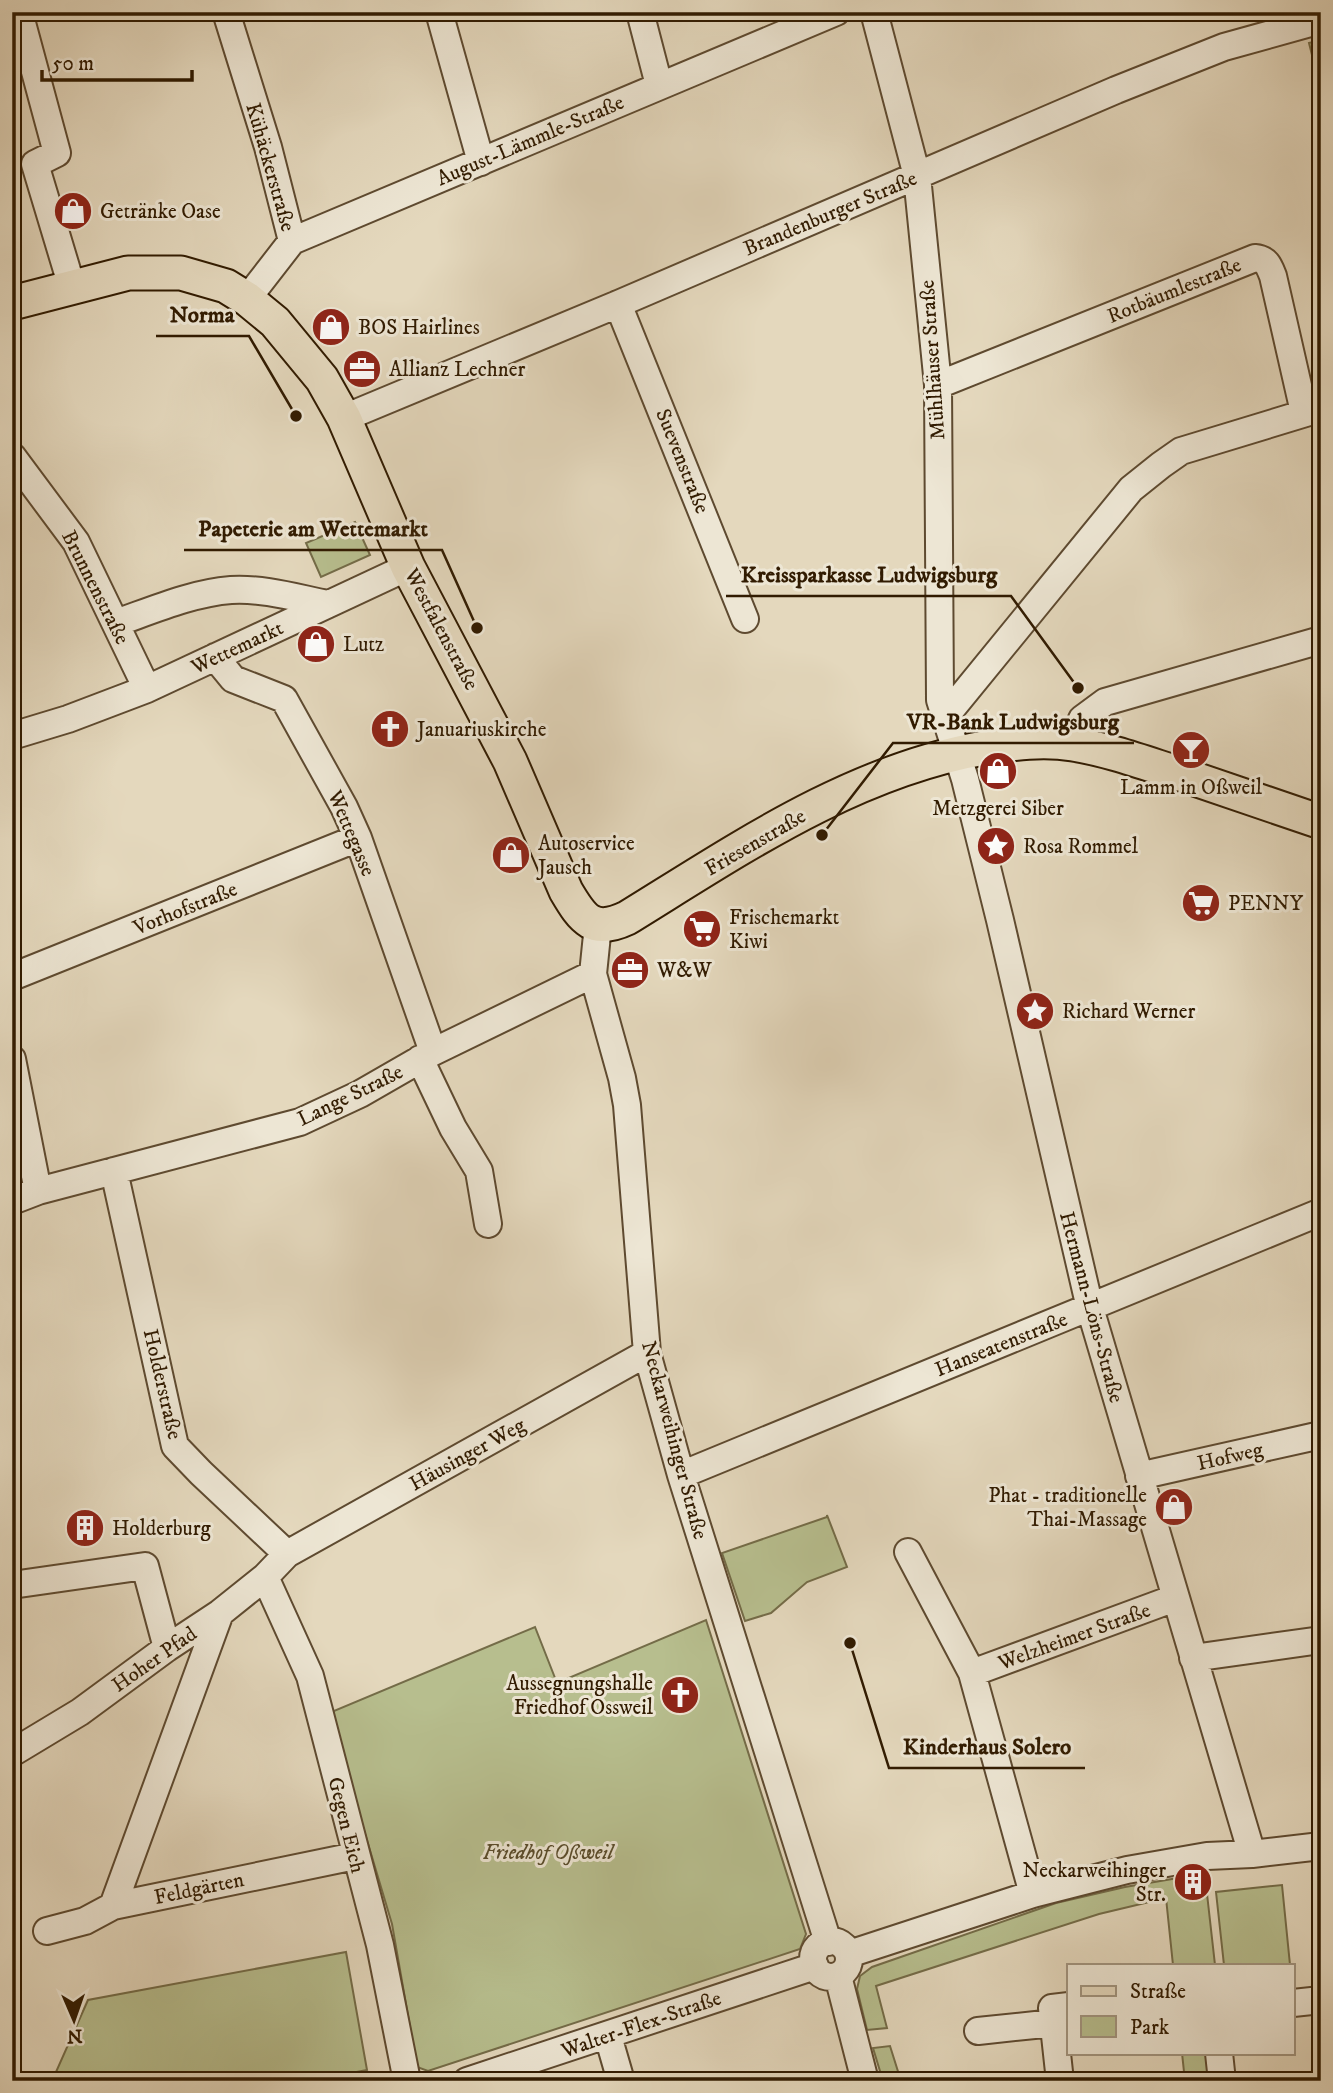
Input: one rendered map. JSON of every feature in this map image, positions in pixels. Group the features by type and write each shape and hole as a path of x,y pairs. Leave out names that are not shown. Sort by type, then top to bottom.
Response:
{"main road":[{"name":"Westfalenstraße","path":"12,303 128,273 181,273 216,283 247,299 275,322 317,371 344,418 408,567 510,761 566,891 583,916 598,925"},
{"name":"Friesenstraße","path":"598,925 605,926 627,918 817,805 909,766 956,753 1019,742 1072,744 1116,753 1321,822"}],"street":[{"path":"19,12 57,153 35,164 72,287"},
{"name":"Kühäckerstraße","path":"226,12 268,147 292,241"},
{"path":"439,12 481,163"},
{"path":"640,12 659,85"},
{"name":"August-Lämmle-Straße","path":"247,299 292,241 836,12"},
{"name":"Mühlhäuser Straße","path":"874,12 917,176 939,385 940,700 956,753"},
{"name":"Brandenburger Straße","path":"344,418 618,304 1105,95 1224,47 1321,20"},
{"name":"Rotbäumlestraße","path":"939,385 1255,258 1262,259 1273,276 1312,410"},
{"name":"Suevenstraße","path":"618,304 745,619"},
{"path":"944,718 1131,489 1181,451 1312,410"},
{"name":"Brunnenstraße","path":"12,456 76,542 146,689"},
{"name":"Wettemarkt","path":"12,736 68,719 146,689 408,567"},
{"name":"Wettemarkt","path":"116,623 193,597 232,590 328,604"},
{"path":"1072,744 1082,719 1105,702 1321,640"},
{"name":"Wettegasse","path":"215,657 233,679 284,699 344,807 358,838 453,1128 479,1171 488,1224"},
{"name":"Hermann-Löns-Straße","path":"956,753 1000,920 1090,1308 1252,1854"},
{"name":"Vorhofstraße","path":"12,977 358,838"},
{"name":"Neckarweihinger Straße","path":"598,925 593,974 627,1105 648,1353 681,1475 832,1960 865,2081"},
{"name":"Lange Straße","path":"12,1201 38,1191 300,1122 360,1094 427,1055 593,974"},
{"path":"12,1059 38,1191"},
{"name":"Holderstraße","path":"114,1171 175,1446 287,1555"},
{"name":"Hanseatenstraße","path":"681,1475 1321,1212"},
{"name":"Häusinger Weg","path":"287,1555 648,1353"},
{"name":"Hofweg","path":"1139,1476 1321,1435"},
{"name":"Welzheimer Straße","path":"908,1552 972,1673 1033,1894"},
{"name":"Hoher Pfad","path":"12,1754 80,1712 220,1613 265,1577 287,1555"},
{"path":"12,1585 145,1566 167,1648"},
{"name":"Gegen Eich","path":"265,1577 310,1676 388,1980 407,2081"},
{"name":"Welzheimer Straße","path":"972,1673 1175,1598"},
{"path":"113,1906 220,1613"},
{"path":"1193,1658 1321,1640"},
{"name":"Walter-Flex-Straße","path":"467,2081 1033,1894 1160,1862 1321,1846"},
{"name":"Feldgärten","path":"47,1931 85,1921 113,1906 355,1856"},
{"path":"1294,2003 1321,2000"},
{"path":"978,2031 1061,2015 1060,2081"},
{"path":"608,2036 621,2081"},
{"path":"1219,2054 1222,2081"}],"green space":[{"path":"1321,40 1321,91 1309,43"},
{"path":"355,522 370,555 321,577 306,543"},
{"path":"827,1515 847,1567 807,1582 771,1613 745,1621 722,1553"},
{"name":"Friedhof Oßweil","path":"706,1620 806,1934 800,1949 428,2071 417,2067 392,1924 329,1713 535,1627 557,1683"},
{"path":"1184,1877 1186,1887 1206,1885 1215,1964 1173,1964 1166,1898 1099,1914 876,1986 887,2028 867,2030 857,1989 860,1976 872,1967 1056,1903"},
{"path":"1282,1885 1290,1964 1224,1964 1216,1892"},
{"path":"346,1952 367,2070 309,2081 52,2081 88,2000"},
{"path":"890,2046 901,2081 883,2081 873,2048"},
{"path":"1182,2054 1208,2054 1211,2081 1185,2081"}],"place":[{"name":"Getränke Oase","path":"73,211"},
{"name":"BOS Hairlines","path":"331,327"},
{"name":"Allianz Lechner","path":"362,369"},
{"name":"Norma","path":"296,416"},
{"name":"Papeterie am Wettemarkt","path":"477,628"},
{"name":"Lutz","path":"316,644"},
{"name":"Kreissparkasse Ludwigsburg","path":"1078,688"},
{"name":"Januariuskirche","path":"390,729"},
{"name":"Lamm in Oßweil","path":"1191,750"},
{"name":"Metzgerei Siber","path":"998,771"},
{"name":"VR-Bank Ludwigsburg","path":"822,835"},
{"name":"Rosa Rommel","path":"996,846"},
{"name":"Autoservice Jausch","path":"511,855"},
{"name":"PENNY","path":"1201,903"},
{"name":"Frischemarkt Kiwi","path":"702,929"},
{"name":"W&W","path":"630,970"},
{"name":"Richard Werner","path":"1035,1011"},
{"name":"Phat - traditionelle Thai-Massage","path":"1174,1507"},
{"name":"Holderburg","path":"85,1528"},
{"name":"Kinderhaus Solero","path":"850,1643"},
{"name":"Aussegnungshalle Friedhof Ossweil","path":"680,1695"},
{"name":"Neckarweihinger Str.","path":"1193,1882"}]}
